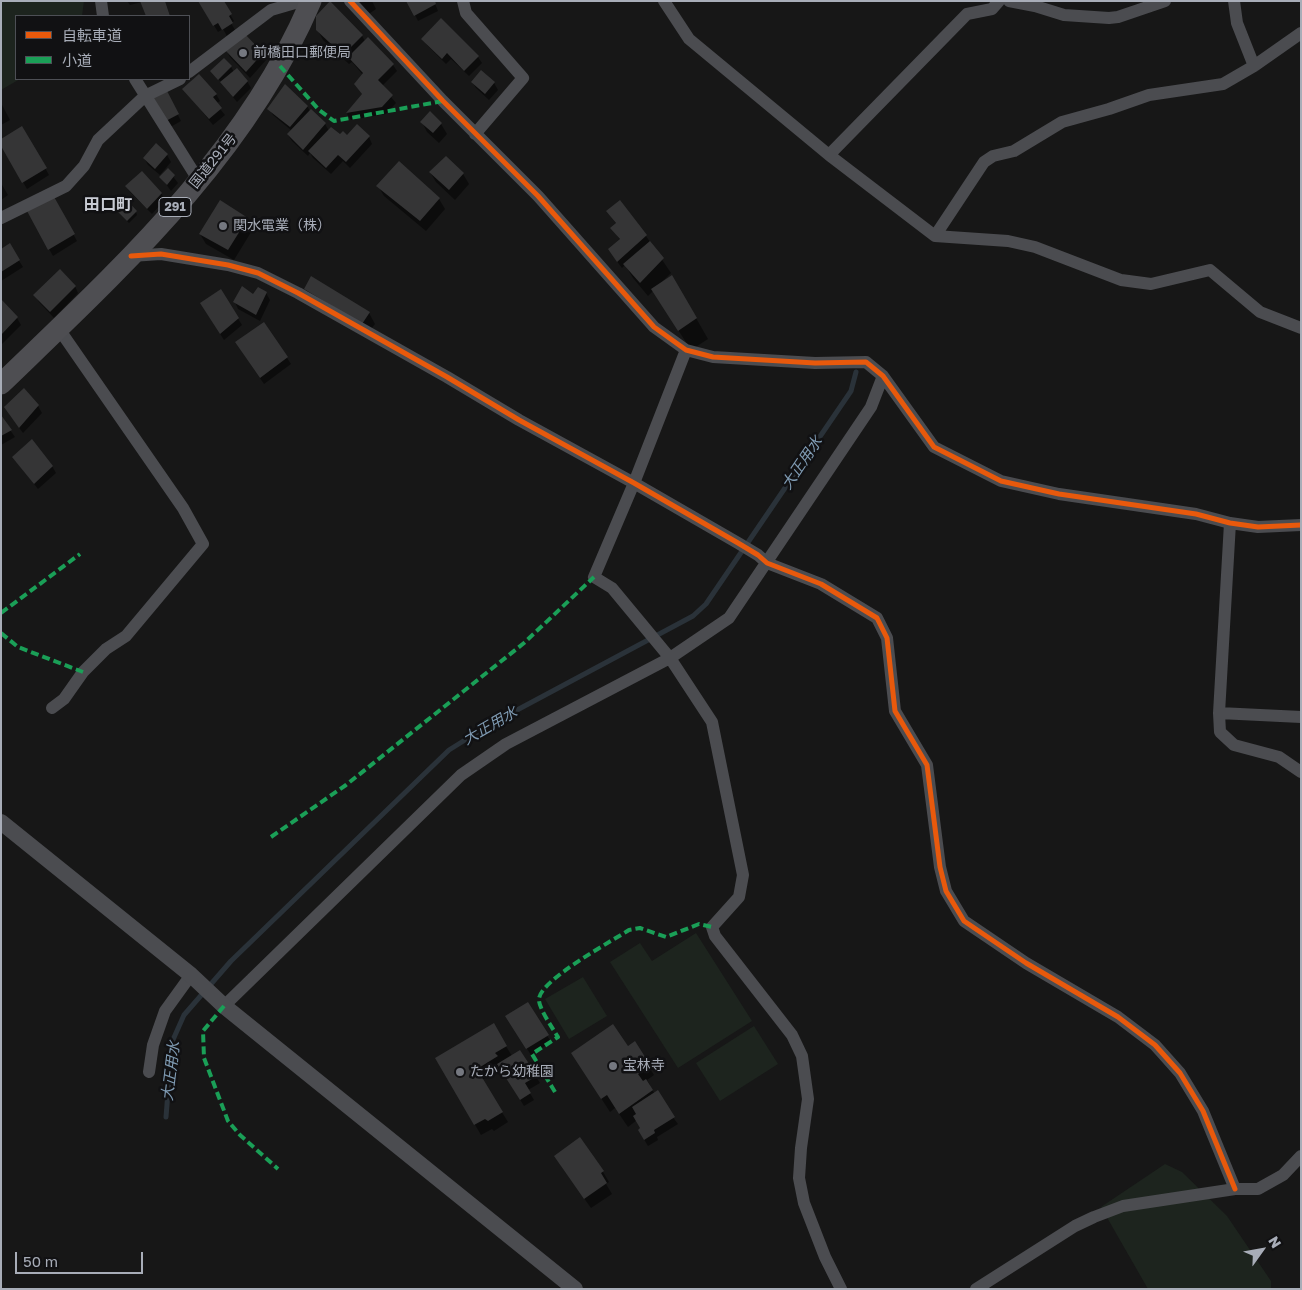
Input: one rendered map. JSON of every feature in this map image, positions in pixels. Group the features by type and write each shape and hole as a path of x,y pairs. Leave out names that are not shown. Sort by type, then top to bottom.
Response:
{"highway":[{"name":"国道291号","path":"1,384 131,256 199,181 233,138 280,66 310,3"}],"street":[{"path":"101,1 103,15"},
{"path":"350,1 475,134 538,196 654,327 686,350 713,357 815,363 866,362 883,376 934,447 1001,481 1059,494 1196,514 1230,523 1258,527 1301,525"},
{"path":"463,1 466,13 523,78 475,134"},
{"path":"664,1 689,39 829,155 935,236 1008,240 1035,247 1121,280 1151,284 1210,270 1260,312 1301,328"},
{"path":"829,155 967,14 992,9 999,1"},
{"path":"1009,1 1035,6 1064,15 1109,18 1118,17 1165,1"},
{"path":"1234,1 1237,22 1254,66"},
{"path":"190,71 271,10 295,3 310,3"},
{"path":"935,236 984,162 993,156 1014,152 1062,122 1149,95 1223,84 1254,66 1301,33"},
{"path":"136,80 199,181"},
{"path":"1,218 66,186 84,166 98,140 145,96 178,80"},
{"path":"131,256 161,254 201,259 258,273 298,293 634,483 738,543 762,559 821,584 877,618 887,638 895,711 927,766 940,867 946,891 964,921 1026,963 1118,1017 1155,1045 1180,1073 1203,1111 1235,1189"},
{"path":"52,708 64,699 83,672 106,649 126,636 203,544 183,508 58,329"},
{"path":"686,350 634,483 594,577 612,588 670,658 712,722 743,875 739,897 712,927 715,936 792,1035 802,1056 808,1099 799,1178 804,1202 841,1289"},
{"path":"224,1006 461,775 506,744 670,658 729,618 762,559 871,408 883,376"},
{"path":"1230,523 1218,713 1220,732 1234,745 1279,757 1301,772"},
{"path":"1218,713 1301,717"},
{"path":"1,822 191,975 224,1006 575,1289"},
{"path":"149,1072 153,1045 165,1011 191,975"},
{"path":"976,1289 1074,1226 1123,1206 1235,1189 1258,1189 1283,1175 1301,1156"}],"shaded area":[{"path":"1,1 84,1 82,15 15,15 15,80 18,80 1,90"},
{"path":"696,933 752,1021 678,1068 610,962 640,943 652,961"},
{"path":"583,977 607,1016 569,1039 545,999"},
{"path":"754,1026 778,1064 720,1101 696,1063"},
{"path":"1165,1164 1182,1172 1227,1216 1271,1281 1271,1289 1148,1289 1101,1207"}],"building":[{"path":"140,1 165,1 170,15 146,15"},
{"path":"198,1 224,1 232,14 229,16 233,23 222,30 218,23 213,26"},
{"path":"330,1 363,35 343,55 316,30 316,16"},
{"path":"406,1 435,1 436,4 414,16"},
{"path":"441,18 479,56 464,71 447,53 442,59 421,39"},
{"path":"243,32 263,53 246,72 225,50"},
{"path":"368,37 394,64 378,80 393,95 382,107 346,113 362,94 354,84 363,73 348,57"},
{"path":"224,58 232,66 218,80 210,71"},
{"path":"237,68 248,81 233,97 220,82"},
{"path":"481,70 495,82 485,94 471,82"},
{"path":"199,74 217,94 213,97 222,108 209,119 182,89"},
{"path":"285,84 308,106 290,127 267,109"},
{"path":"166,89 179,114 162,123 148,98"},
{"path":"311,109 326,123 303,150 287,134"},
{"path":"430,111 442,123 433,133 420,122"},
{"path":"357,124 370,136 346,162 338,155 326,168 308,151 331,127 340,134 343,131 347,135"},
{"path":"22,126 47,168 22,183 1,146 1,139"},
{"path":"156,143 168,154 155,169 143,158"},
{"path":"446,156 464,173 449,190 429,172"},
{"path":"399,161 440,198 420,221 376,186"},
{"path":"168,168 175,175 167,185 159,177"},
{"path":"142,171 162,193 147,209 125,186"},
{"path":"53,195 75,234 48,250 27,211"},
{"path":"124,197 137,211 127,221 114,208"},
{"name":"関水電業（株）","path":"220,200 248,218 228,250 199,234"},
{"path":"620,200 647,235 617,262 608,249 620,239 610,228 616,223 606,211"},
{"path":"650,241 664,258 640,283 623,264"},
{"path":"10,243 20,260 1,272 1,249"},
{"path":"60,269 76,286 50,312 33,295"},
{"path":"672,275 697,318 678,331 651,289"},
{"path":"311,276 370,312 362,324 304,289"},
{"path":"242,286 253,294 258,287 267,292 256,315 233,302"},
{"path":"221,289 239,318 220,334 200,303"},
{"path":"1,299 18,317 1,335"},
{"path":"264,322 288,357 260,378 235,342"},
{"path":"24,388 39,405 19,428 4,407"},
{"path":"1,415 12,430 1,436"},
{"path":"32,439 53,466 34,484 12,457"},
{"path":"528,1002 549,1035 526,1049 505,1016"},
{"path":"494,1023 507,1046 495,1053 498,1056 477,1069 503,1112 488,1121 485,1119 474,1125 435,1058"},
{"path":"613,1024 628,1046 635,1041 647,1060 640,1065 643,1071 638,1074 643,1081 646,1079 653,1090 619,1114 607,1095 601,1099 571,1053"},
{"path":"520,1050 537,1076 525,1083 531,1093 520,1100 497,1064"},
{"path":"658,1090 675,1117 654,1130 655,1133 644,1140 638,1130 640,1128 633,1116 636,1114 632,1107"},
{"path":"580,1137 604,1171 601,1173 607,1183 584,1199 554,1156"}],"waterway":[{"name":"大正用水","path":"166,1117 172,1042 184,1015 231,961 449,750 489,725 693,616 706,604 851,391 856,372"}],"marked path":[{"path":"280,66 319,110 334,121 443,101"},
{"path":"1,613 80,554"},
{"path":"271,837 346,785 524,643 594,577"},
{"path":"1,633 18,647 83,672"},
{"path":"555,1092 532,1054 558,1037 539,1003 542,991 578,961 629,930 640,928 666,937 699,924 712,927"},
{"path":"224,1006 203,1031 204,1058 228,1121 240,1135 278,1169"}],"cycle path":[{"path":"350,1 443,101 538,196 654,327 686,350 713,357 815,363 866,362 883,376 934,447 1001,481 1059,494 1196,514 1230,523 1258,527 1301,525"},
{"path":"131,256 161,254 228,265 258,273 298,293 519,420 634,483 758,555 767,563 821,584 877,618 887,638 895,711 927,765 940,867 946,891 964,921 1026,963 1118,1017 1155,1045 1180,1073 1203,1111 1235,1189"}],"place":[{"name":"前橋田口郵便局","path":"243,53"},
{"name":"関水電業（株）","path":"223,226"},
{"name":"宝林寺","path":"613,1066"},
{"name":"たから幼稚園","path":"460,1072"}],"district":[{"name":"田口町","path":"108,205"}]}
